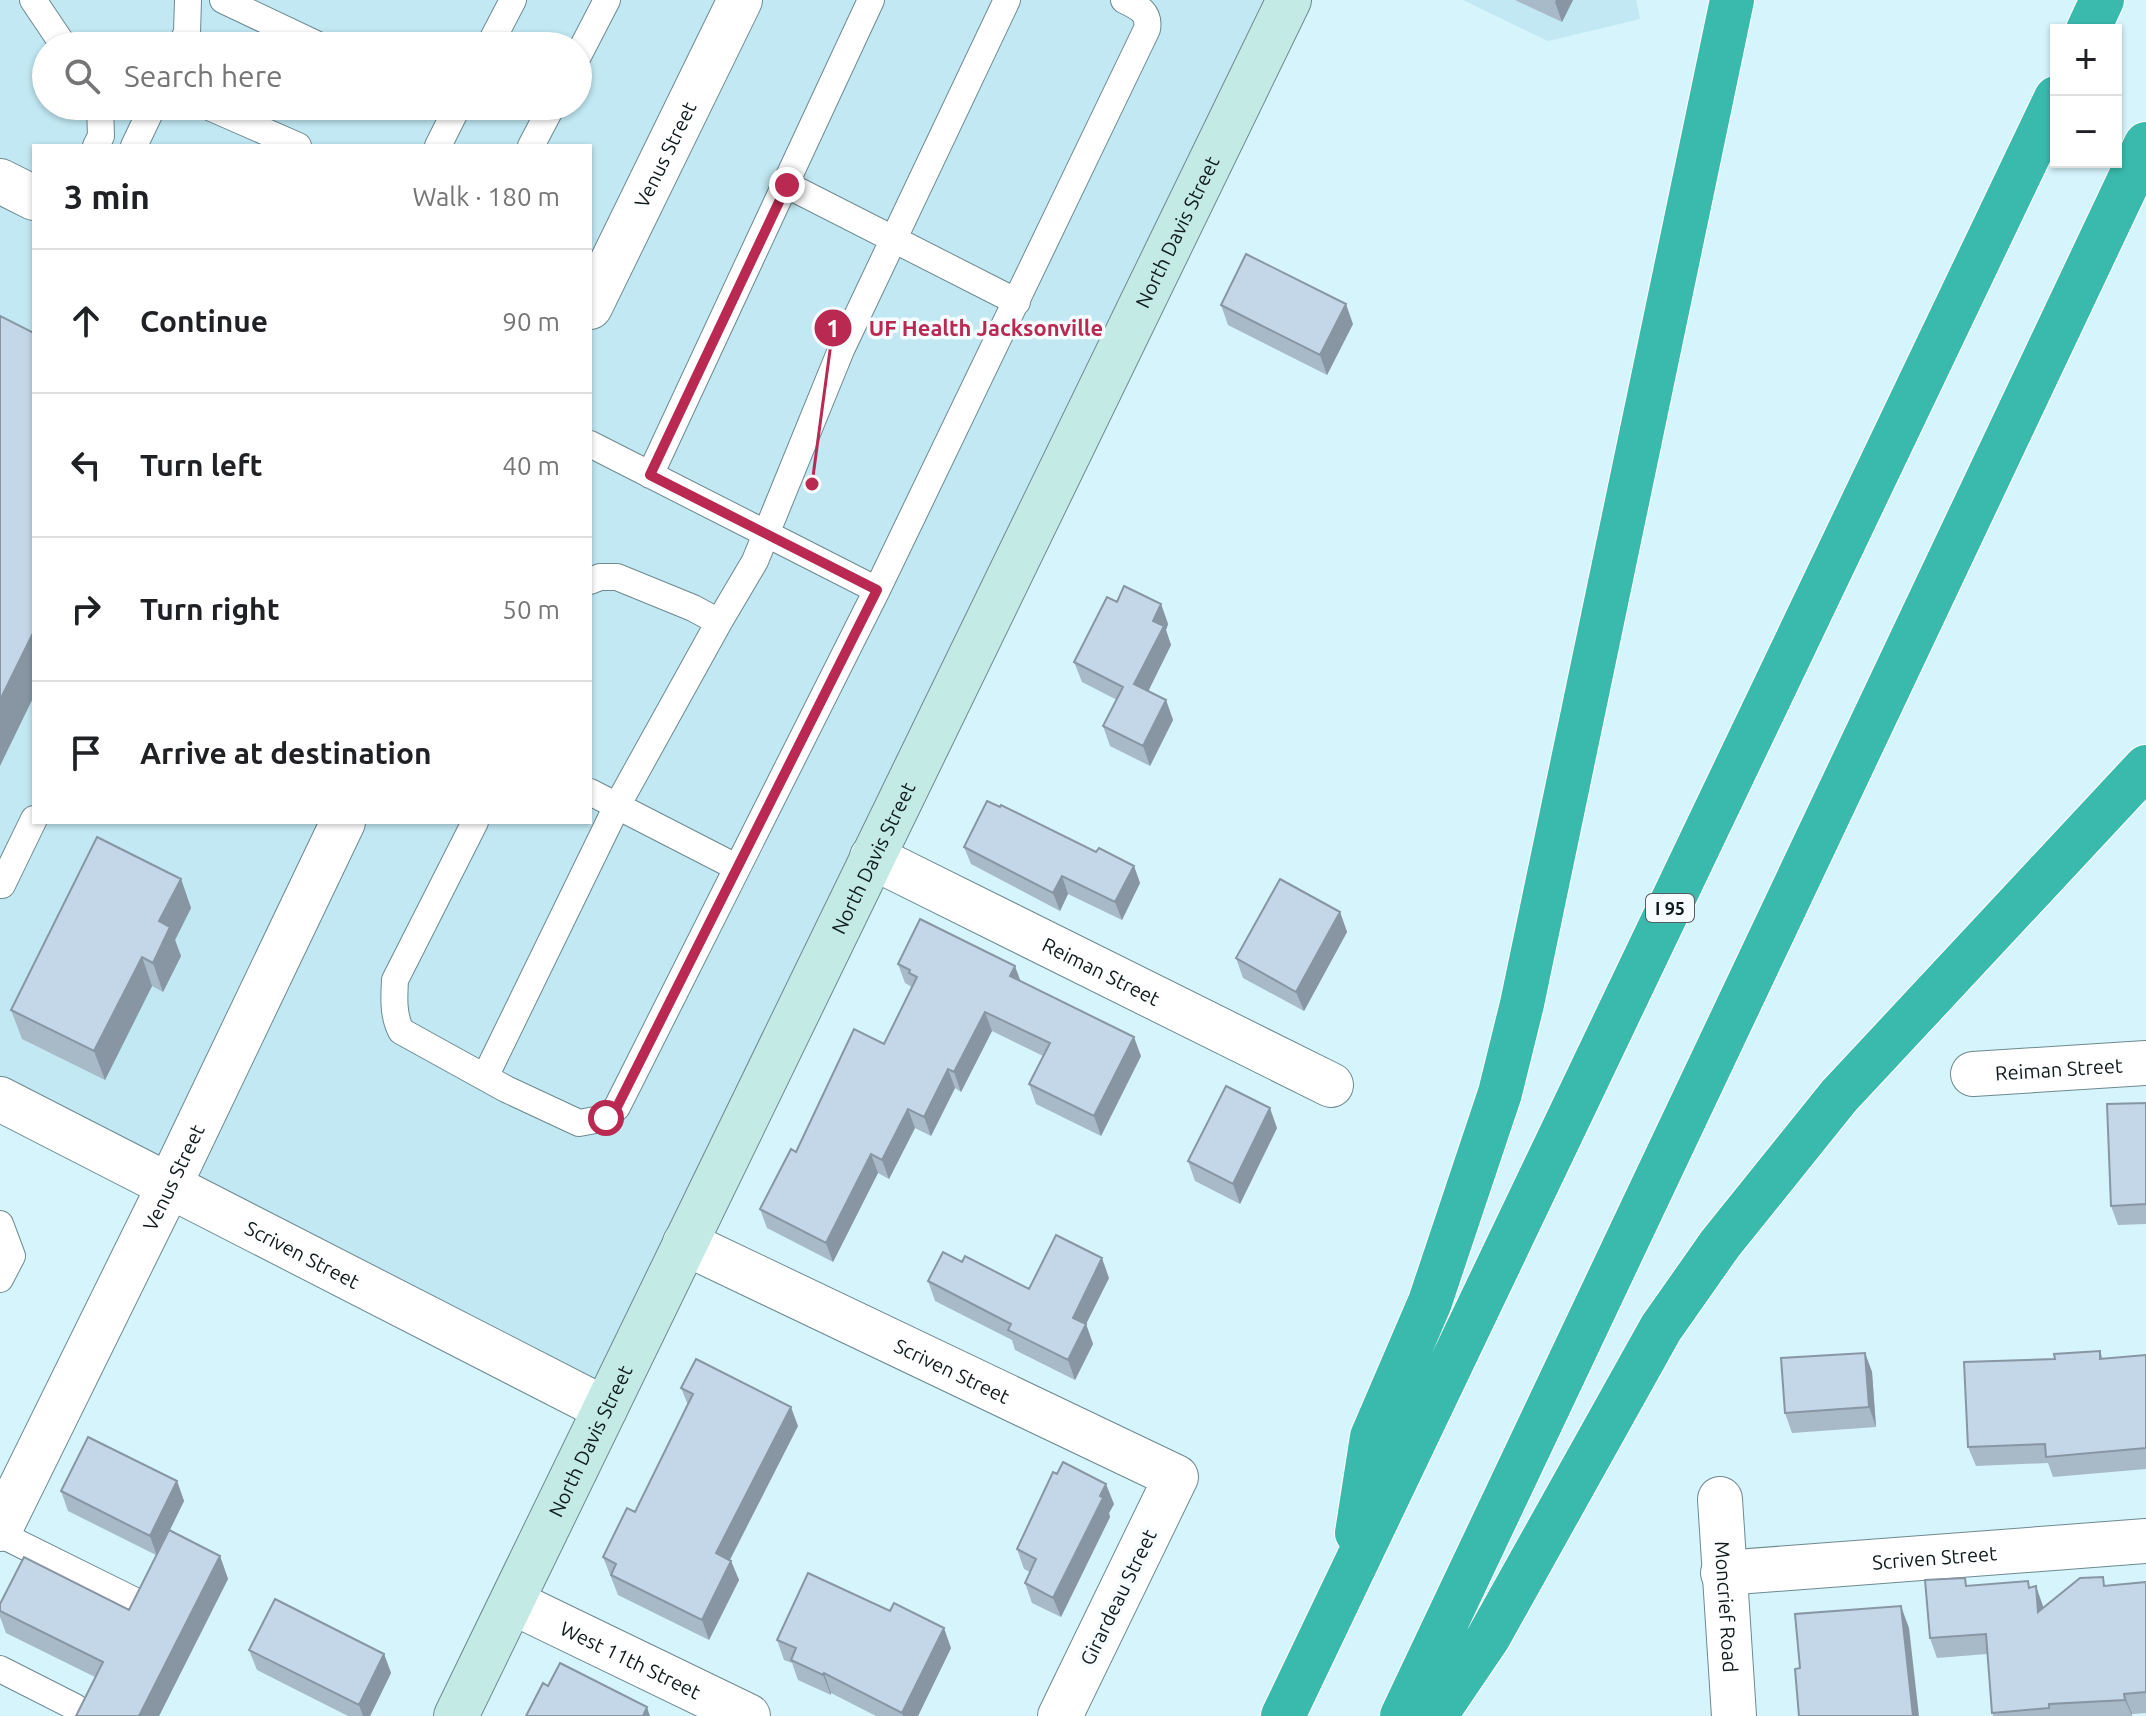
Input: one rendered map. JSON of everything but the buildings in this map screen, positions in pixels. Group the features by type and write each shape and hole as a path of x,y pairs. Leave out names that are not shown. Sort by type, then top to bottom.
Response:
{"highway":[{"path":"1349,1582 1372,1437 1430,1302 1500,1093 1522,1004 1732,0"},
{"path":"2091,24 2102,0"},
{"name":"I 95","path":"1283,1716 2050,111"},
{"path":"1402,1716 2146,144"},
{"path":"1435,1716 1488,1638 1661,1328 1720,1244 1839,1096 2146,767"}],"street":[{"name":"Venus Street","path":"592,303 740,0"},
{"name":"North Davis Street","path":"456,1716 1289,0"},
{"path":"0,181 32,197"},
{"name":"Venus Street","path":"0,1532 342,824"},
{"name":"Reiman Street","path":"872,857 1331,1085"},
{"name":"Reiman Street","path":"1973,1074 2146,1063"},
{"name":"Scriven Street","path":"0,1099 605,1409"},
{"name":"Scriven Street","path":"685,1243 1176,1477"},
{"name":"Girardeau Street","path":"1060,1716 1176,1477"},
{"name":"Moncrief Road","path":"1720,1499 1734,1716"},
{"name":"Scriven Street","path":"1723,1573 2146,1541"},
{"name":"West 11th Street","path":"512,1602 748,1716"}],"lane":[{"path":"33,0 58,32"},
{"path":"187,32 188,0"},
{"path":"223,0 290,32"},
{"path":"496,32 513,0"},
{"path":"590,32 607,0"},
{"path":"650,475 871,0"},
{"path":"485,1077 617,806 755,561 841,350 1007,0"},
{"path":"474,824 395,980 396,1022 401,1031 579,1123 606,1118 617,1107 877,590 1147,29 1148,20 1144,12 1124,0"},
{"path":"97,144 101,136 100,120"},
{"path":"135,144 146,120"},
{"path":"239,120 293,144"},
{"path":"439,144 451,120"},
{"path":"532,144 545,120"},
{"path":"787,185 1017,302"},
{"path":"592,445 877,590"},
{"path":"592,580 617,577 719,622"},
{"path":"592,793 736,867"},
{"path":"2,885 32,823"},
{"path":"0,1224 12,1256 0,1279"},
{"path":"0,1532 133,1600"},
{"path":"0,1669 75,1707"}],"shaded area":[{"path":"0,0 1269,0 595,1385 0,1086"},
{"path":"1463,0 1636,0 1640,19 1548,41"}],"place":[{"name":"UF Health Jacksonville","path":"812,484"}],"route":[{"path":"606,1118 617,1107 877,590 650,475 787,185"}]}
